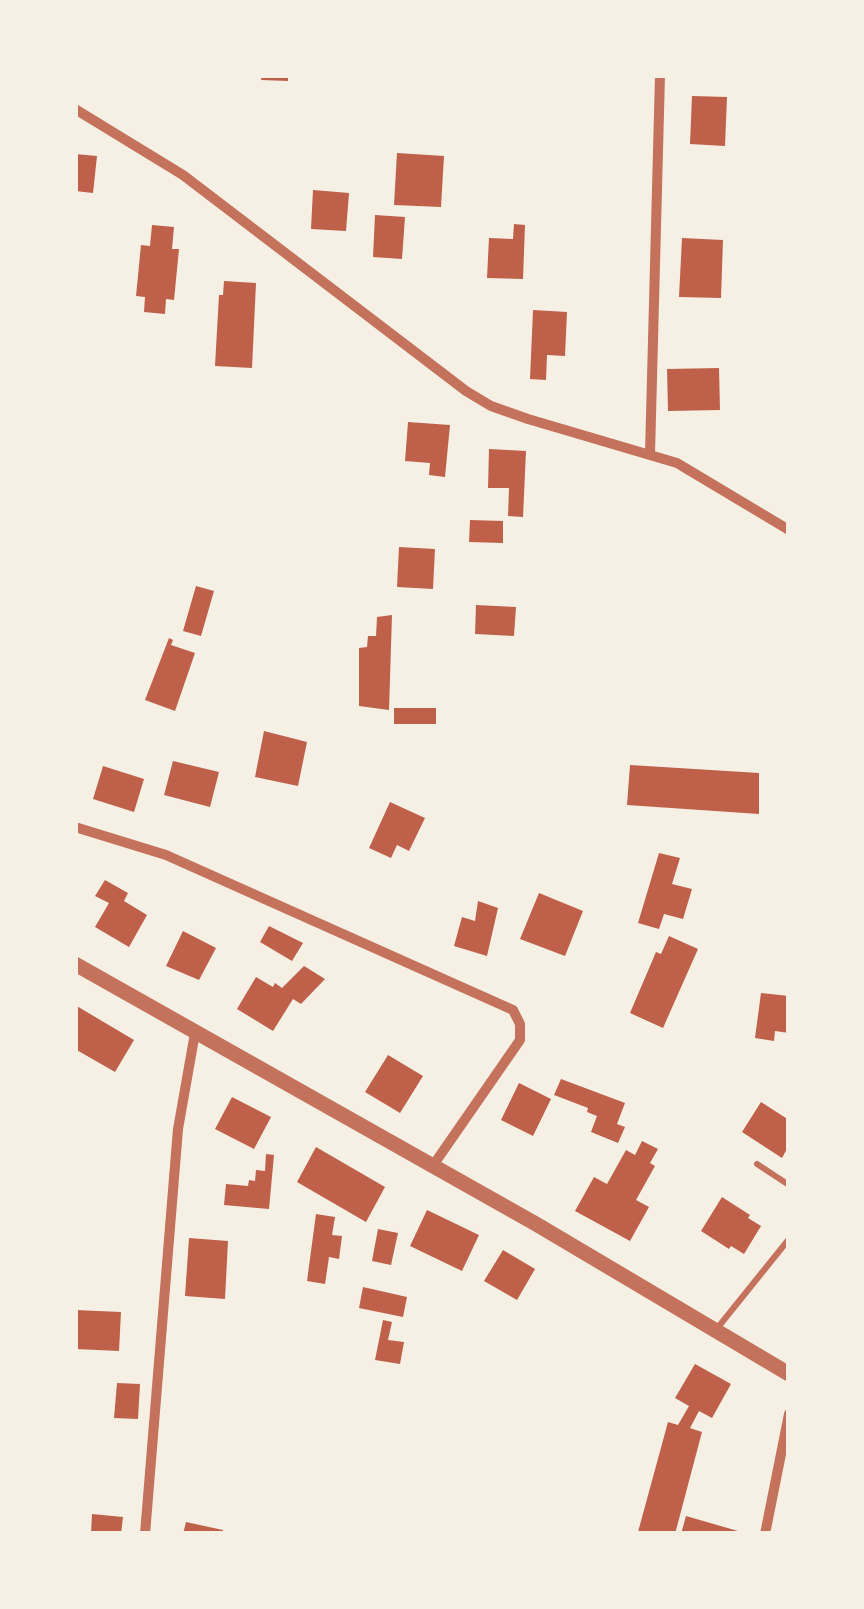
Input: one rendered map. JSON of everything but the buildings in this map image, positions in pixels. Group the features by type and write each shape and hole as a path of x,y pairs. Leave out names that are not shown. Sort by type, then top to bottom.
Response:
{"street":[{"path":"650,454 660,75"},
{"path":"75,110 183,174 466,391 491,406 678,463 789,530"},
{"path":"75,827 166,854 513,1010 520,1024 520,1040 432,1167"},
{"path":"75,964 789,1374"},
{"path":"145,1534 178,1129 195,1033"},
{"path":"765,1534 789,1414"}],"lane":[{"path":"757,1164 789,1185"},
{"path":"715,1331 789,1238"}]}
